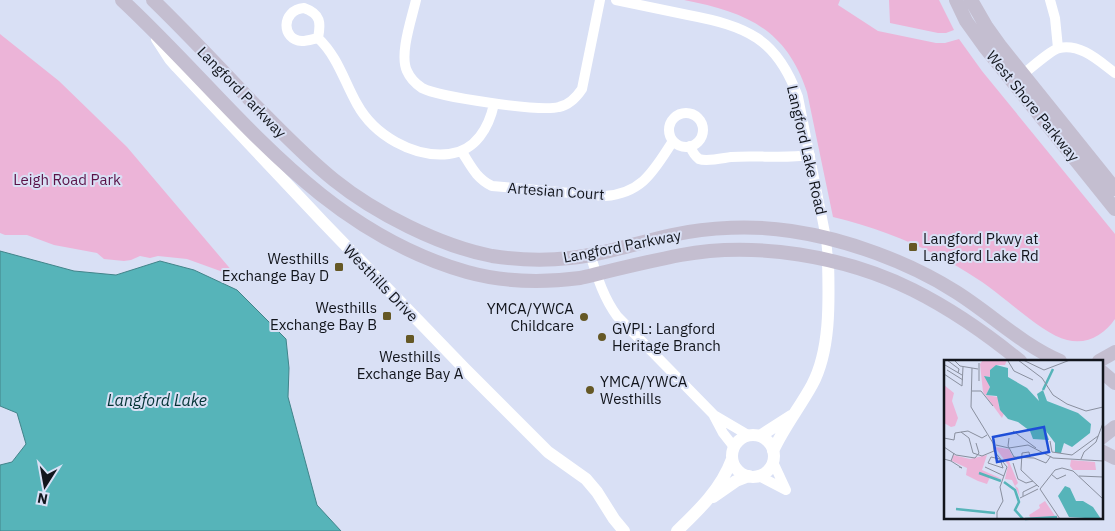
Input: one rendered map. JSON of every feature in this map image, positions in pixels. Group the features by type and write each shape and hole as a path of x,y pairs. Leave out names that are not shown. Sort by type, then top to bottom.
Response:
{"main road":[{"name":"Langford Parkway","path":"122,0 290,170 320,195 357,222 396,244 439,263 469,273 537,282 582,278 683,254 722,251 768,251 828,260 887,278 913,290 954,313 1019,360"},
{"name":"Langford Parkway","path":"153,0 292,144 334,180 364,201 405,224 449,243 491,255 536,260 574,258 675,234 714,229 789,230 826,238 890,259 935,279 1034,348 1058,360"},
{"name":"West Shore Parkway","path":"956,0 970,27 1115,189"},
{"name":"West Shore Parkway","path":"971,0 1018,79 1115,209"},
{"path":"1101,360 1115,352"},
{"path":"1102,372 1115,383"},
{"path":"1102,438 1115,427"},
{"path":"1102,452 1115,458"}],"street":[{"path":"416,0 404,56 406,68 416,83 428,90 494,104 553,108 564,106 574,99 582,89 600,0"},
{"name":"Langford Lake Road","path":"616,0 724,22 743,30 758,39 782,62 794,85 826,238 828,311 822,358 813,383 793,414 773,456"},
{"path":"1050,0 1055,18 1058,48"},
{"name":"Westhills Drive","path":"148,25 173,63 322,222 548,452 586,479 598,492 614,519 624,531"},
{"path":"318,38 327,47 339,65 362,113 379,131 390,139 414,150 439,155 462,152 482,134 490,121 494,104"},
{"path":"1018,79 1058,48 1071,48 1088,53 1115,73"},
{"path":"680,114 694,114 702,125 703,132 701,138 690,146 679,145 672,141 669,130 670,123 674,117 680,114"},
{"name":"Artesian Court","path":"462,152 475,173 492,186 605,196 631,190 645,181 672,141"},
{"path":"690,146 697,157 704,160 740,156 795,157 810,155"},
{"path":"590,254 604,293 617,316 714,415 769,442 786,490 738,470 733,453 714,415"},
{"name":"Langford Lake Road","path":"754,436 793,414"},
{"path":"707,502 728,470 737,442 754,436"},
{"path":"677,531 707,502 736,481 768,470 773,456"}],"green space":[{"path":"684,0 840,0 838,5 878,31 936,43 945,43 959,39 982,71 1115,234 1115,319 1111,325 1100,334 1088,340 1067,340 1046,330 989,287 945,259 891,235 833,217 807,92 788,52 760,26 744,18 726,10"},
{"path":"889,0 939,0 954,30 938,33 890,23"},
{"name":"Leigh Road Park","path":"0,34 59,81 127,147 233,272 223,272 187,259 158,256 150,258 140,256 124,261 104,259 97,253 54,245 27,235 5,235 0,233"}],"water":[{"name":"Langford Lake","path":"0,251 74,271 116,275 160,261 194,270 237,290 286,339 289,368 288,397 317,505 341,531 0,531 0,465 12,462 26,444 17,413 0,406"}],"place":[{"name":"Langford Pkwy at Langford Lake Rd","path":"913,247"},
{"name":"Westhills Exchange Bay D","path":"339,267"},
{"name":"Westhills Exchange Bay B","path":"387,316"},
{"name":"YMCA/YWCA Childcare","path":"584,317"},
{"name":"GVPL: Langford Heritage Branch","path":"602,337"},
{"name":"Westhills Exchange Bay A","path":"410,339"},
{"name":"YMCA/YWCA Westhills","path":"590,390"}]}
